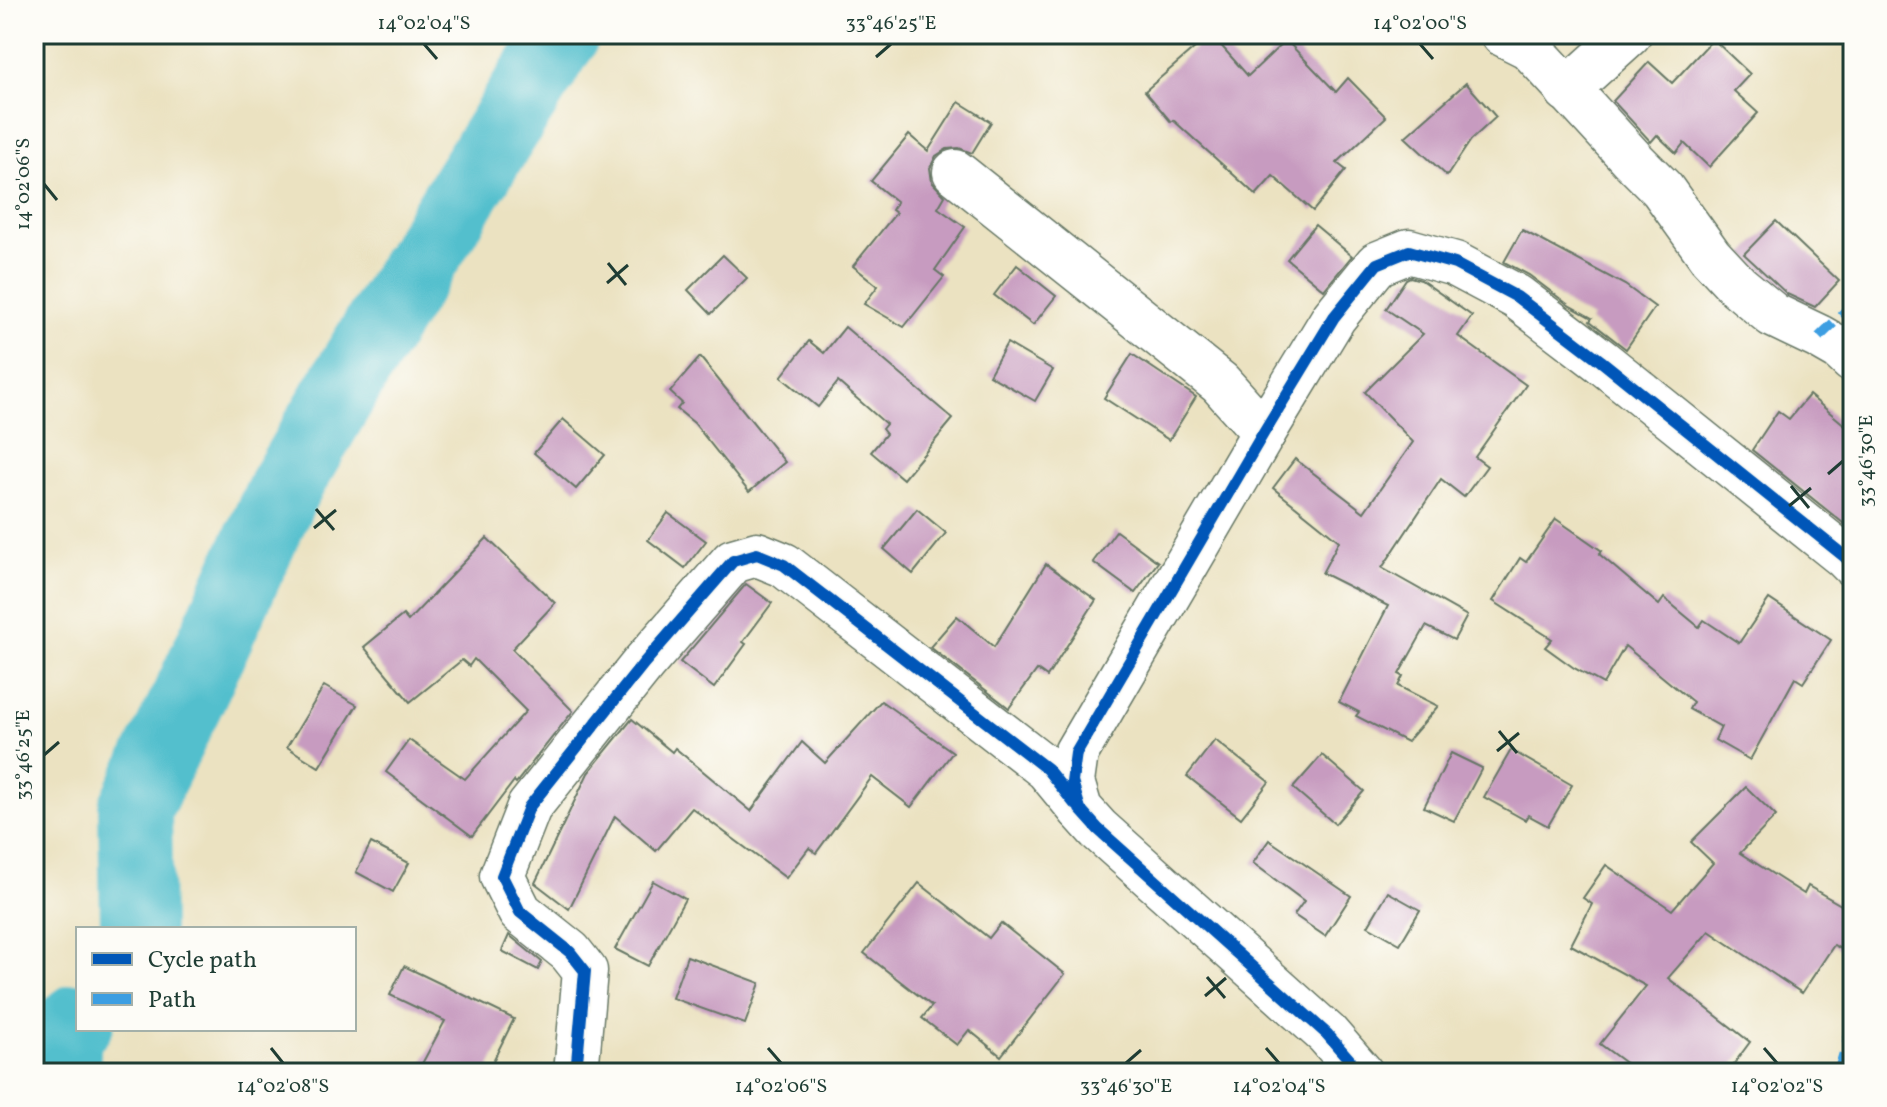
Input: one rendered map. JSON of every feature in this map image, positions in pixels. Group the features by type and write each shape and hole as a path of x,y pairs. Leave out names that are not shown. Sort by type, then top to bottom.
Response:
{"street":[{"path":"1503,34 1529,47 1662,189 1710,256 1738,286 1773,315 1840,349 1853,361"},
{"path":"1567,90 1629,34"},
{"path":"955,172 1220,383 1264,432"},
{"path":"1080,809 1072,782 1076,753 1264,432 1334,317 1377,264 1409,251 1455,264 1517,297 1853,565"},
{"path":"576,1073 585,971 570,952 520,912 502,876 529,807 644,663 733,561 757,554 784,565 1047,769 1109,840 1327,1034 1361,1073"}],"building":[{"path":"1211,34 1248,76 1286,40 1336,92 1348,78 1386,117 1337,163 1346,170 1313,211 1273,176 1256,195 1173,120 1171,122 1145,91"},
{"path":"1713,39 1750,74 1734,91 1758,113 1709,167 1684,143 1676,153 1657,135 1651,142 1613,101 1649,62 1672,83"},
{"path":"1466,83 1496,117 1471,140 1447,176 1405,137"},
{"path":"959,102 991,122 972,153 959,148 947,149 936,156 930,168 932,182 945,196 938,208 965,227 935,270 944,277 904,327 864,304 878,286 853,266 896,213 892,210 897,202 871,181 909,135 928,151"},
{"path":"1776,221 1839,281 1815,307 1787,294 1744,254"},
{"path":"1315,225 1352,256 1324,290 1287,259"},
{"path":"1522,230 1625,285 1655,307 1626,349 1590,321 1592,318 1570,306 1529,275 1504,262"},
{"path":"723,255 747,278 711,314 688,290"},
{"path":"1017,265 1056,296 1033,325 994,295"},
{"path":"1410,277 1421,280 1472,316 1458,336 1526,385 1475,457 1487,466 1464,497 1441,479 1382,568 1467,616 1454,640 1426,626 1399,674 1403,676 1398,686 1438,706 1407,742 1356,716 1359,712 1339,702 1388,606 1322,573 1339,541 1273,488 1295,459 1364,512 1413,442 1365,392 1423,334 1386,309"},
{"path":"845,327 953,419 903,479 871,452 886,434 882,429 886,424 838,382 818,407 781,377 809,341 824,353"},
{"path":"1007,343 1053,370 1035,401 989,375"},
{"path":"1132,354 1196,397 1169,440 1104,398"},
{"path":"700,357 785,462 749,492 694,423 677,409 682,403 670,392"},
{"path":"1809,395 1853,432 1853,531 1752,450 1778,411 1789,419"},
{"path":"563,419 605,455 576,489 534,453"},
{"path":"917,509 946,533 913,574 884,549"},
{"path":"668,513 706,541 685,568 648,540"},
{"path":"1556,519 1602,551 1599,554 1659,605 1664,598 1699,627 1704,620 1739,643 1769,599 1831,640 1803,683 1795,678 1750,760 1715,740 1721,727 1689,709 1693,702 1625,646 1603,684 1545,647 1552,639 1493,601 1520,558 1526,562"},
{"path":"1116,531 1158,562 1135,593 1093,562"},
{"path":"487,538 555,603 512,649 573,711 472,836 386,772 409,740 465,779 526,711 474,659 469,666 462,660 410,702 364,647 403,615 408,621"},
{"path":"1046,564 1096,600 1047,677 1037,670 1009,708 930,647 957,616 994,647"},
{"path":"746,584 772,603 714,688 680,662"},
{"path":"324,686 357,705 319,767 287,747"},
{"path":"881,701 953,752 911,807 872,777 816,853 809,848 786,878 692,808 656,851 615,816 569,909 535,883 588,773 632,719 672,752 675,748 751,811 802,742 825,763"},
{"path":"1215,740 1269,782 1241,818 1187,776"},
{"path":"1511,750 1572,785 1548,826 1528,815 1525,820 1484,797"},
{"path":"1451,753 1482,768 1454,821 1424,807"},
{"path":"1322,755 1364,791 1335,824 1293,788"},
{"path":"1746,787 1776,816 1740,853 1804,894 1808,886 1853,912 1853,956 1834,945 1802,993 1709,931 1668,978 1750,1042 1727,1073 1639,1073 1600,1044 1646,986 1571,945 1592,904 1583,898 1606,865 1672,910 1713,863 1691,842"},
{"path":"1269,840 1351,896 1325,936 1294,915 1304,901 1253,863"},
{"path":"371,843 409,863 393,892 356,872"},
{"path":"653,881 685,899 648,966 615,949"},
{"path":"919,883 989,938 1001,923 1065,974 1001,1056 969,1030 957,1045 922,1018 932,1006 864,953"},
{"path":"1388,892 1420,910 1400,944 1368,926"},
{"path":"509,935 542,962 538,970 502,951"},
{"path":"687,956 760,983 745,1024 672,998"},
{"path":"404,966 514,1019 487,1073 417,1073 445,1021 390,995"}],"waterway":[{"path":"137,927 135,809 284,488 359,361 563,34"},
{"path":"63,1073 65,1032 76,1022"}],"marked path":[{"path":"1819,337 1853,304"},
{"path":"1838,1073 1853,1022"}],"cycle path":[{"path":"1361,1073 1327,1034 1098,829 1080,809 1072,782 1076,753 1264,432 1334,317 1377,264 1409,251 1455,264 1517,297 1853,565"},
{"path":"576,1073 585,971 570,952 520,912 502,876 529,807 644,663 733,561 757,554 784,565 1047,769 1075,804"}]}
